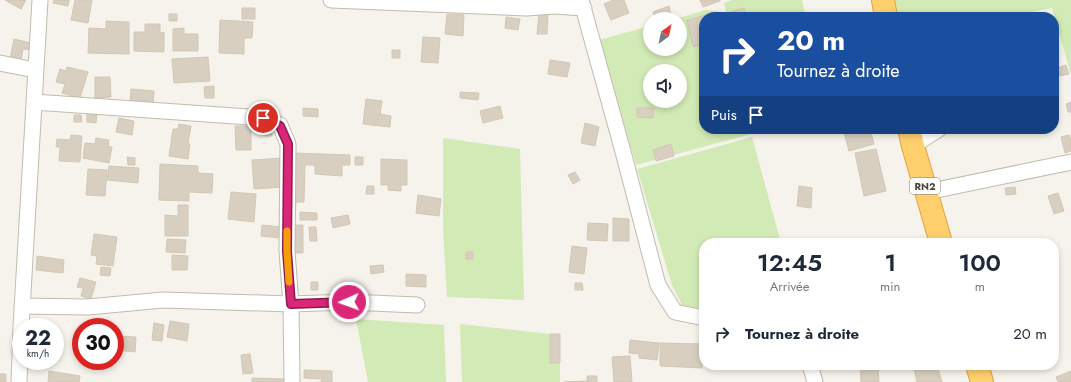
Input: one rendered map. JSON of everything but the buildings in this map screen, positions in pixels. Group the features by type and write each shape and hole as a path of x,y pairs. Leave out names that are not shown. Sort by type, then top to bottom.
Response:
{"highway":[{"path":"883,0 885,12"},
{"name":"RN2","path":"911,137 940,238"},
{"path":"978,370 982,382"}],"street":[{"path":"21,318 40,0"},
{"path":"331,0 527,4 554,6 583,4 658,286 675,312 699,317"},
{"path":"0,63 35,70"},
{"path":"34,102 263,118 280,126 288,144 287,251 291,304 292,382"},
{"path":"911,137 922,134"},
{"path":"927,192 1071,162"},
{"path":"22,306 88,307 163,300 291,304 349,302 417,305"},
{"path":"18,382 19,370"},
{"path":"811,370 814,382"}],"green space":[{"path":"732,0 802,0 805,12 726,12 724,3"},
{"path":"893,0 1071,0 1071,75 1059,33 1059,12 1053,12 1052,8 1032,12 897,12"},
{"path":"706,10 724,12 699,12"},
{"path":"699,12 699,134 751,134 636,165 599,40 643,28 643,56 687,56 687,16"},
{"path":"752,137 780,238 699,238 699,308 682,305 672,285 637,169"},
{"path":"443,138 520,149 524,300 447,297 443,230"},
{"path":"356,319 444,325 446,382 368,382"},
{"path":"460,324 550,334 550,363 560,363 560,382 462,382"}],"slow traffic":[{"path":"287,231 289,282"}],"route":[{"path":"263,118 280,126 288,144 287,251 291,304 349,302"}]}
